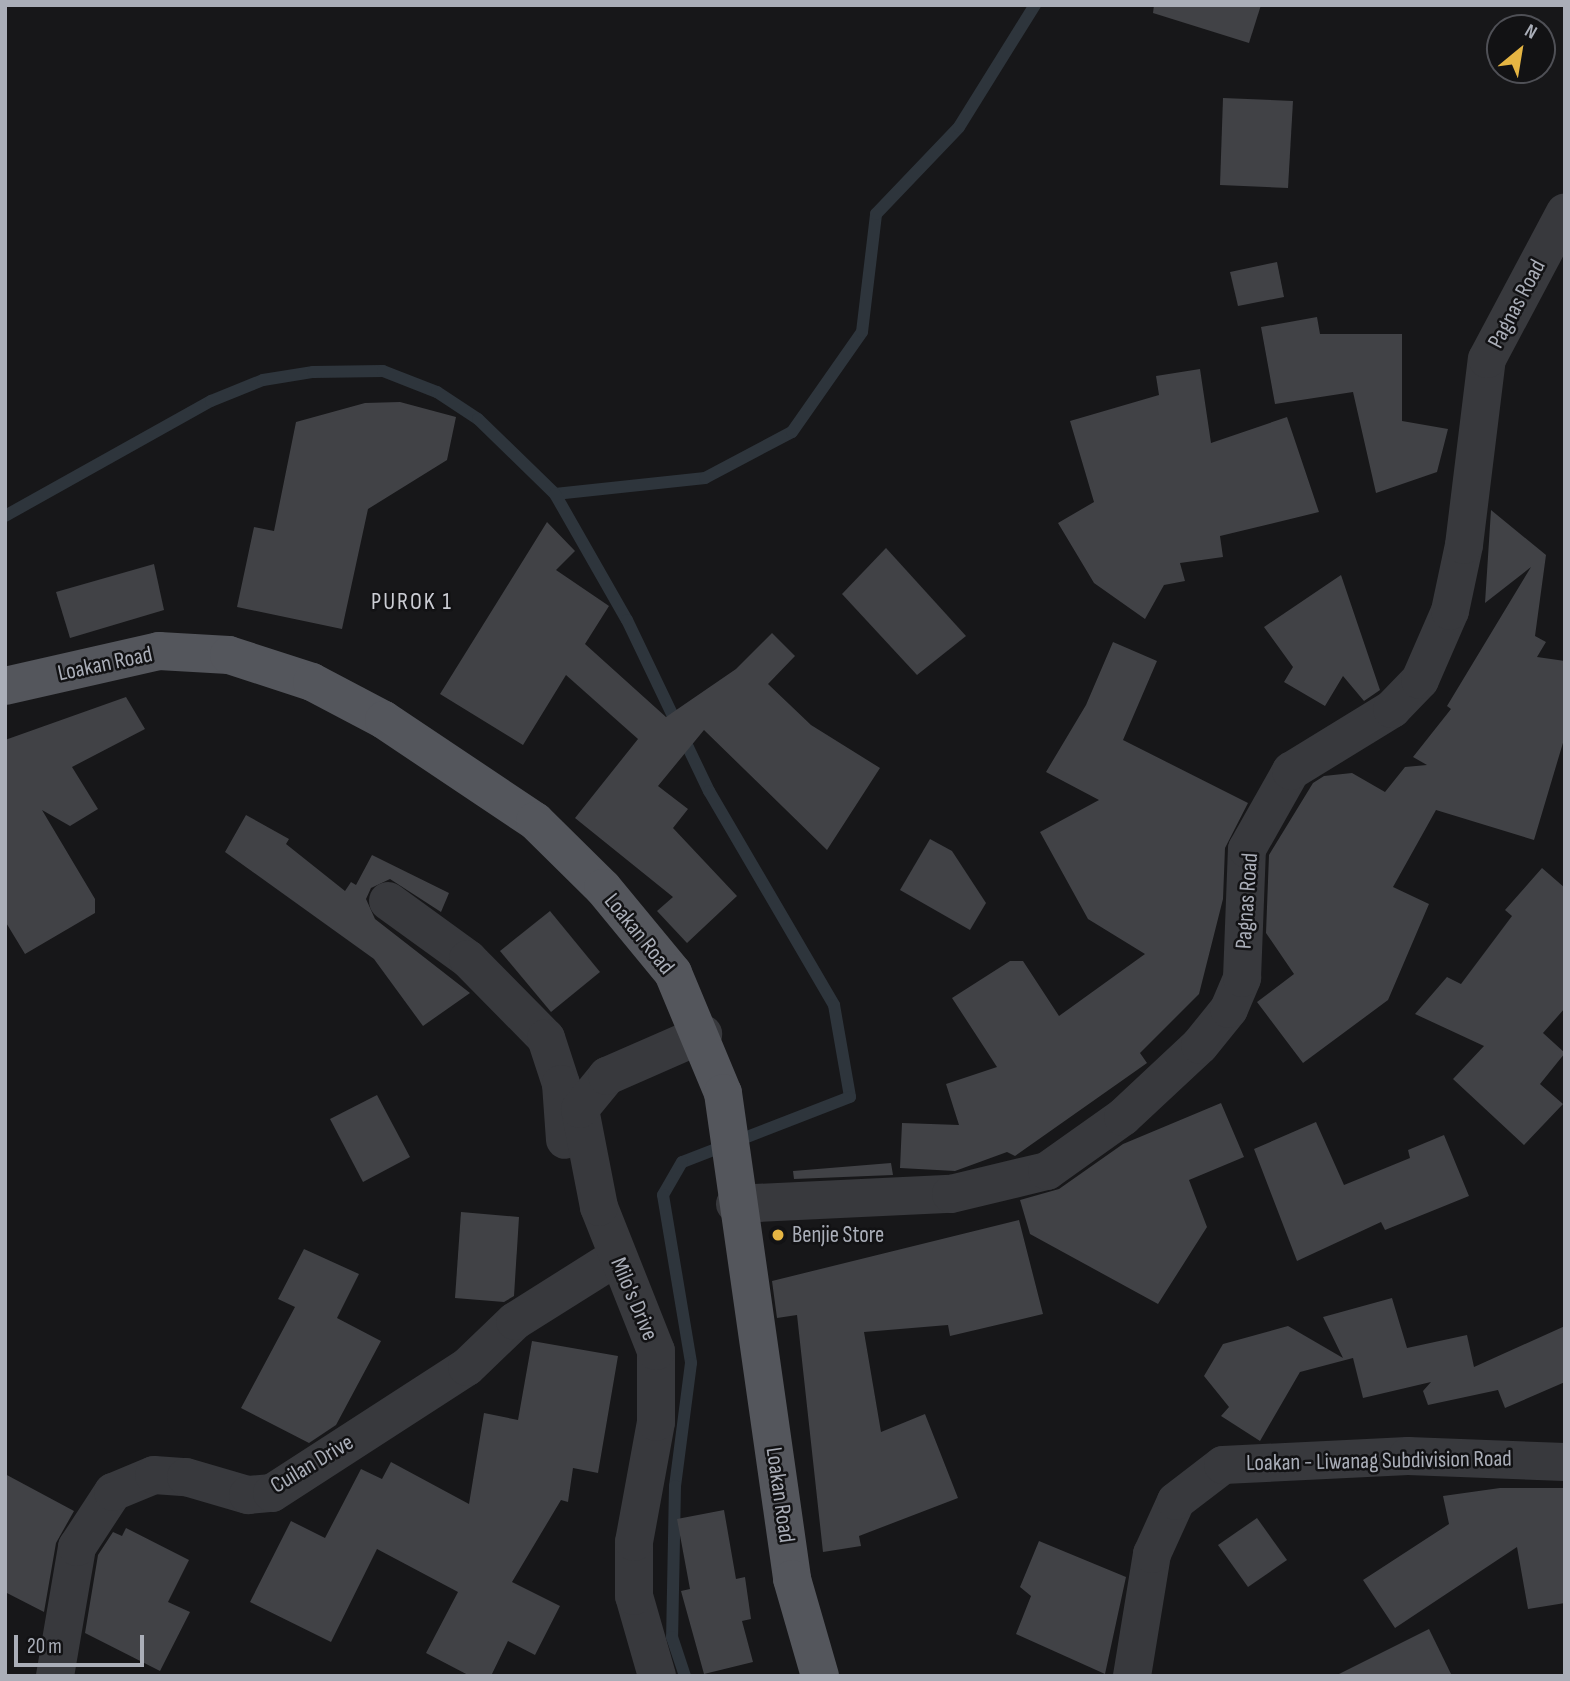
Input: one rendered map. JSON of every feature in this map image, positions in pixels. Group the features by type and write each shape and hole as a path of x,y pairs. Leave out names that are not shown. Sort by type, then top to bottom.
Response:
{"main road":[{"name":"Loakan Road","path":"5,686 159,651 229,656 312,682 384,720 535,821 603,888 673,973 703,1034 723,1093 734,1198 792,1580 820,1676"}],"street":[{"name":"Pagnas Road","path":"734,1198 951,1194 1046,1171 1124,1117 1200,1045 1229,1009 1242,978 1247,849 1291,771 1392,709 1420,680 1450,611 1464,545 1488,359 1565,212"},
{"path":"388,901 468,959 546,1038 556,1057 571,1163 599,1207"},
{"name":"Milo's Drive","path":"657,1676 634,1596 634,1556 656,1422 656,1351 615,1258 599,1207 580,1109 607,1076 703,1034"},
{"name":"Cuilan Drive","path":"55,1676 77,1547 113,1492 154,1475 186,1477 248,1495 272,1493 467,1367 514,1321 615,1258"},
{"name":"Loakan - Liwanag Subdivision Road","path":"1132,1676 1152,1554 1176,1501 1223,1465 1408,1456 1565,1462"}],"building":[{"path":"1154,5 1261,5 1249,43 1153,13"},
{"path":"1223,98 1293,101 1288,188 1220,185"},
{"path":"1277,262 1284,297 1238,306 1230,272"},
{"path":"1317,317 1320,334 1402,334 1402,421 1448,429 1437,472 1376,493 1353,392 1275,404 1261,327"},
{"path":"1200,369 1211,443 1287,417 1319,512 1220,536 1223,557 1180,563 1185,581 1164,585 1145,619 1094,583 1058,523 1094,502 1070,421 1159,395 1156,376"},
{"path":"400,402 456,417 447,460 368,509 342,629 237,607 254,527 274,531 296,422 365,403"},
{"path":"1491,510 1546,555 1535,636 1546,642 1537,657 1565,661 1565,736 1534,840 1436,810 1393,887 1429,904 1388,1000 1303,1063 1257,1002 1294,974 1266,933 1269,855 1313,783 1324,776 1352,773 1385,792 1405,767 1427,765 1413,757 1451,709 1447,706 1531,567 1485,603"},
{"path":"547,522 575,551 556,570 609,606 585,644 666,717 736,669 772,633 795,656 768,684 811,725 880,768 827,850 704,730 658,786 688,809 673,828 737,896 687,943 657,911 673,897 575,818 638,739 566,675 523,745 440,694"},
{"path":"886,548 966,636 917,675 842,594"},
{"path":"154,564 164,610 70,638 56,592"},
{"path":"1341,575 1380,690 1364,701 1343,676 1325,706 1284,682 1293,667 1264,627"},
{"path":"1113,642 1157,661 1123,740 1248,803 1225,848 1223,899 1199,994 1140,1053 1147,1063 1015,1156 1007,1152 955,1171 900,1168 902,1123 959,1125 946,1084 997,1067 952,998 1010,961 1023,961 1059,1016 1145,954 1088,919 1040,832 1099,800 1046,772 1086,705"},
{"path":"126,697 145,729 72,767 98,809 70,826 42,810 95,899 95,913 25,954 5,921 5,740"},
{"path":"246,815 289,839 286,844 345,891 351,882 356,885 372,855 449,893 441,912 390,879 371,888 366,899 375,919 470,993 423,1026 374,959 225,852"},
{"path":"930,839 952,851 986,903 970,930 900,890"},
{"path":"1542,868 1565,888 1565,1008 1543,1033 1565,1053 1540,1084 1563,1104 1524,1145 1453,1079 1484,1046 1415,1014 1447,977 1461,984 1512,916 1505,910"},
{"path":"550,911 600,972 551,1012 500,951"},
{"path":"377,1095 410,1157 363,1182 330,1119"},
{"path":"1221,1103 1244,1157 1189,1180 1207,1227 1158,1304 1030,1234 1020,1200 1059,1189 1123,1144"},
{"path":"1316,1122 1344,1185 1410,1158 1408,1150 1444,1135 1469,1196 1385,1230 1381,1222 1297,1261 1254,1149"},
{"path":"891,1163 893,1175 794,1179 793,1171"},
{"path":"461,1212 519,1217 514,1296 504,1302 455,1298"},
{"path":"1019,1220 1043,1314 950,1336 948,1325 864,1332 881,1432 925,1414 958,1498 859,1536 861,1546 823,1552 797,1315 777,1318 772,1281"},
{"path":"304,1249 359,1274 337,1318 381,1341 336,1425 309,1443 241,1408 295,1307 278,1299"},
{"path":"1392,1298 1407,1348 1467,1335 1474,1367 1565,1326 1565,1382 1505,1408 1498,1390 1428,1405 1423,1391 1431,1382 1363,1398 1353,1358 1300,1372 1260,1441 1221,1416 1229,1407 1204,1376 1223,1344 1288,1326 1343,1358 1323,1317"},
{"path":"532,1341 618,1356 598,1473 573,1468 568,1502 561,1500 512,1582 560,1606 535,1655 508,1641 491,1676 470,1676 426,1653 458,1592 377,1549 331,1642 250,1602 291,1521 325,1538 361,1469 382,1479 391,1462 469,1504 484,1413 518,1420"},
{"path":"5,1474 74,1511 56,1543 44,1612 5,1592"},
{"path":"1500,1488 1565,1488 1565,1603 1528,1609 1517,1547 1395,1628 1363,1580 1449,1524 1443,1496"},
{"path":"724,1510 736,1579 745,1577 751,1619 742,1621 753,1662 704,1674 681,1591 690,1589 677,1519"},
{"path":"1257,1518 1287,1560 1248,1587 1218,1545"},
{"path":"126,1528 189,1560 168,1602 190,1612 160,1671 85,1633 98,1555 113,1532 122,1536"},
{"path":"1039,1541 1126,1577 1105,1674 1016,1634 1031,1596 1020,1587"},
{"path":"1429,1629 1452,1676 1335,1676"}],"waterway":[{"path":"555,494 705,478 792,432 862,332 876,214 959,127 1035,5"},
{"path":"5,516 211,401 263,380 313,372 383,371 437,392 478,419 555,494 627,620 709,791 834,1005 850,1097 682,1162 663,1195 691,1363 675,1486 672,1637 685,1676"}],"place":[{"name":"Benjie Store","path":"778,1235"}],"district":[{"name":"PUROK 1","path":"412,602"}]}
